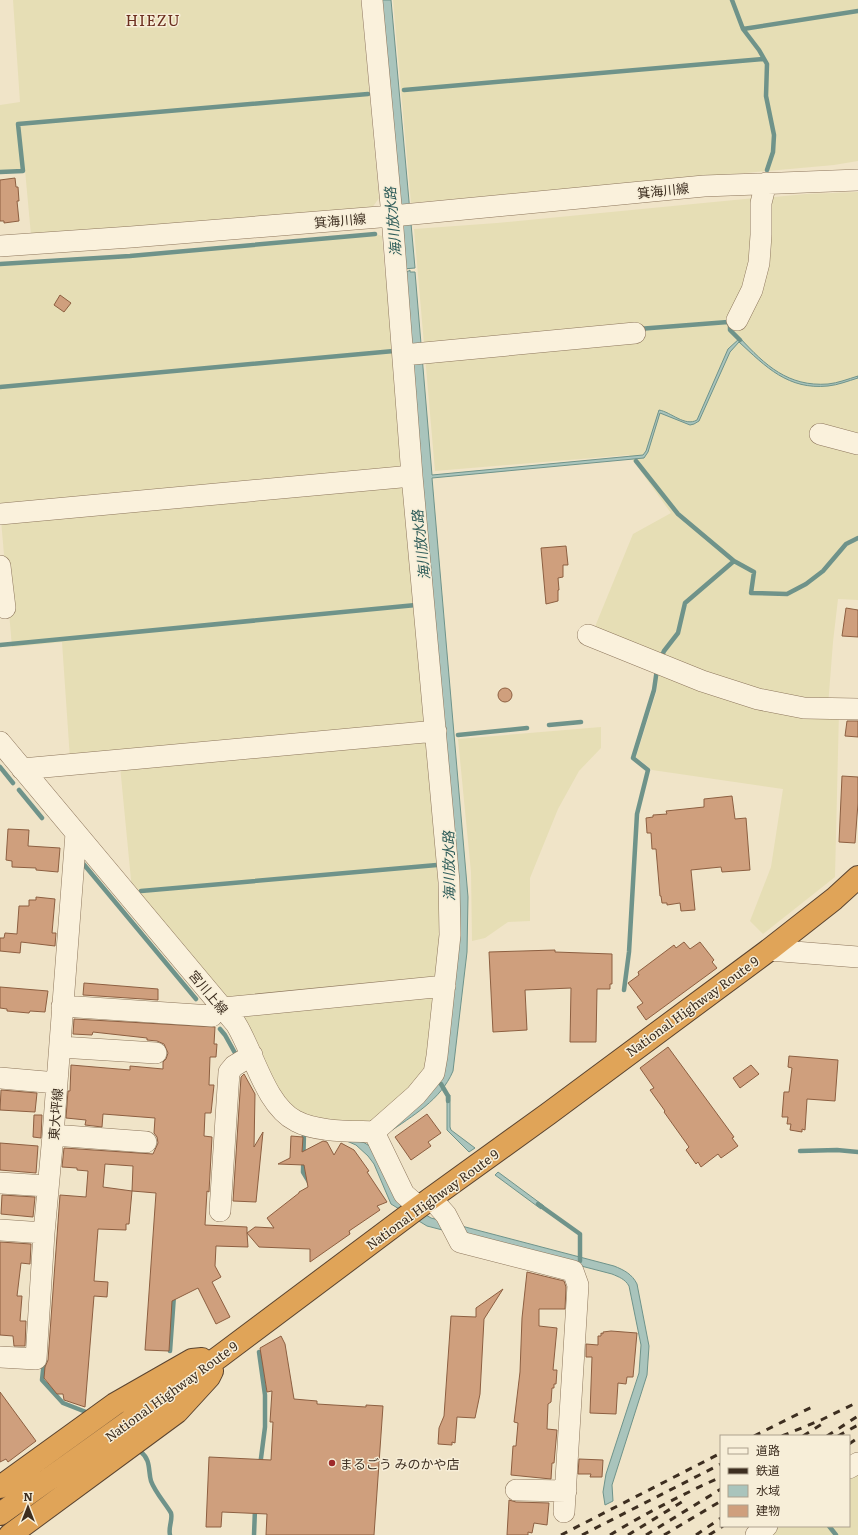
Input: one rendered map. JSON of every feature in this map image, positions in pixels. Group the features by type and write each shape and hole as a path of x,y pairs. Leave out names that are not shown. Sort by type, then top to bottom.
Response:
{"highway":[{"name":"National Highway Route 9","path":"0,1514 219,1357 425,1203 769,950 834,899 858,877"},
{"path":"0,1487 115,1404 192,1360 219,1357"},
{"path":"10,1535 178,1412 209,1377 219,1357"}],"street":[{"path":"372,0 392,216 412,476 436,732 449,890 450,935 438,1056 434,1073 416,1095 374,1132 404,1194 425,1203 446,1215 460,1242 573,1271 578,1285 564,1512"},
{"name":"箕海川線","path":"0,246 139,237 392,216 704,186 858,180"},
{"path":"737,320 752,290 759,263 762,235 761,203 766,183"},
{"path":"403,355 635,333"},
{"path":"820,434 858,444"},
{"path":"0,514 412,476"},
{"path":"0,566 5,608"},
{"path":"588,635 702,680 758,699 804,708 858,709"},
{"path":"22,769 436,732"},
{"name":"宮川上線","path":"0,742 76,833 217,1012 236,1024 275,1103 282,1111 297,1122 324,1129 374,1132"},
{"name":"東大坪線","path":"0,1357 36,1359 47,1186 53,1135 76,833"},
{"path":"769,950 858,957"},
{"path":"62,1006 217,1012 445,986"},
{"path":"60,1047 156,1053"},
{"path":"220,1211 229,1072 234,1066 252,1054"},
{"path":"0,1078 57,1083"},
{"path":"53,1135 146,1142"},
{"path":"0,1182 47,1186"},
{"path":"0,1230 44,1233"},
{"path":"516,1490 566,1491"},
{"path":"756,1535 766,1527"}],"shaded area":[{"path":"13,0 361,0 379,198 372,208 31,235 25,170 0,170 0,105 20,102"},
{"path":"393,0 858,0 858,161 834,165 411,203"},
{"path":"858,192 858,600 838,599 828,706 798,704 592,634 633,534 671,513 629,455 435,471 414,229 497,223 755,198 754,220 740,326 764,198 806,194"},
{"path":"373,233 382,236 385,275 392,279 408,468 0,510 0,265"},
{"path":"409,483 431,727 70,759 62,642 12,647 1,520"},
{"path":"658,666 839,711 835,877 763,934 750,921 771,867 783,789 652,770 636,757 657,690"},
{"path":"601,727 601,748 579,771 558,809 530,878 530,921 508,922 485,938 472,941 471,872 458,739"},
{"path":"432,738 445,898 441,983 226,1003 132,890 120,766"},
{"path":"440,991 431,1067 374,1120 366,1124 314,1120 287,1106 231,1009"},
{"path":"858,1467 858,1535 759,1535 770,1527 850,1527 850,1471"}],"water":[{"path":"379,0 391,0 415,268 403,269"},
{"name":"海川放水路","path":"410,270 410,272 415,272 432,475 643,455 646,451 659,410 688,422 697,420 728,349 740,338 768,365 789,378 814,384 828,384 858,376 858,378 828,386 801,384 789,380 768,368 739,342 730,352 699,421 690,425 660,413 648,452 644,458 432,478 468,897 467,952 453,1071 441,1091 433,1099 416,1114 388,1133 423,1099 450,1009 403,273"},
{"path":"447,1095 450,1095 451,1130 475,1148 469,1152 447,1130"},
{"path":"342,1139 363,1142 378,1151 400,1199 431,1218 614,1266 621,1269 633,1278 637,1284 649,1346 647,1375 612,1485 613,1501 605,1505 603,1492 606,1474 639,1373 641,1345 629,1286 622,1278 612,1274 427,1226 391,1204 374,1164 368,1156 356,1145"},
{"path":"498,1172 544,1206 541,1209 495,1175"}],"building":[{"path":"15,178 16,187 18,187 19,201 17,201 19,221 4,223 4,221 0,221 0,180"},
{"path":"60,295 71,303 64,312 54,305"},
{"path":"566,546 568,565 563,565 563,577 558,578 558,601 546,604 541,548"},
{"path":"846,608 858,610 858,637 842,636"},
{"path":"502,688 508,688 512,692 512,698 508,702 502,702 498,698 498,692"},
{"path":"847,721 858,721 858,737 845,736"},
{"path":"842,776 858,777 855,843 839,842"},
{"path":"732,796 735,819 746,818 750,870 722,872 721,867 691,870 695,910 681,911 680,903 667,905 667,903 662,903 660,896 656,849 652,849 651,833 647,833 646,818 653,817 653,815 667,814 666,811 704,807 704,799"},
{"path":"8,829 29,830 28,846 60,848 58,872 36,870 36,868 12,867 12,861 6,860"},
{"path":"36,897 55,899 52,933 56,933 55,946 21,942 20,953 0,951 0,938 4,938 5,933 17,934 19,906 29,906 29,900 36,900"},
{"path":"684,942 690,949 700,942 714,960 712,962 717,968 646,1020 637,1007 643,1003 628,983 639,975 638,972 674,945 676,948"},
{"path":"555,950 555,952 612,954 612,984 610,984 610,989 597,989 596,1042 570,1042 571,988 525,990 527,1030 493,1032 489,952"},
{"path":"84,983 158,989 158,1000 83,995"},
{"path":"0,987 48,991 45,1012 30,1011 29,1013 7,1011 7,1009 0,1008"},
{"path":"74,1019 215,1027 214,1044 217,1044 216,1057 210,1057 209,1085 214,1085 211,1113 205,1113 204,1136 212,1137 209,1192 207,1191 205,1225 247,1227 248,1247 216,1246 215,1266 221,1277 212,1282 230,1317 216,1324 198,1288 172,1301 169,1351 145,1350 156,1193 132,1191 129,1224 126,1224 126,1230 98,1229 94,1281 108,1282 107,1297 94,1296 85,1407 64,1400 63,1394 57,1394 44,1378 45,1367 48,1360 60,1195 86,1197 88,1171 77,1170 77,1168 62,1167 64,1148 153,1154 158,1143 157,1137 154,1133 155,1118 103,1114 102,1127 85,1125 86,1120 66,1118 68,1091 70,1091 71,1065 130,1070 130,1066 163,1069 163,1062 168,1053 164,1044 157,1041 147,1040 147,1038 93,1032 92,1035 73,1034","holes":["105,1164 133,1166 132,1191 103,1187"]},
{"path":"668,1047 734,1137 732,1138 738,1146 721,1158 718,1154 701,1167 698,1162 696,1164 686,1150 689,1147 650,1090 654,1088 640,1068"},
{"path":"789,1056 838,1060 835,1101 807,1099 805,1130 802,1129 802,1132 790,1130 791,1124 787,1124 788,1117 782,1117 784,1092 789,1092 792,1068 788,1067"},
{"path":"751,1065 759,1074 740,1088 733,1078"},
{"path":"244,1074 255,1094 254,1147 263,1132 256,1202 233,1201 241,1077"},
{"path":"1,1090 37,1093 35,1112 0,1110"},
{"path":"427,1114 441,1133 428,1142 431,1146 411,1160 395,1137"},
{"path":"34,1115 42,1115 41,1138 33,1137"},
{"path":"291,1136 303,1137 302,1152 323,1141 327,1142 334,1155 341,1143 354,1150 369,1171 367,1172 387,1202 377,1206 380,1210 349,1231 350,1234 310,1262 310,1249 259,1247 247,1233 255,1227 274,1228 267,1218 299,1192 308,1187 304,1165 278,1164 290,1158"},
{"path":"0,1143 38,1146 36,1173 0,1170"},
{"path":"2,1195 35,1197 33,1217 1,1214"},
{"path":"0,1242 31,1244 30,1264 21,1263 17,1296 22,1296 20,1321 26,1321 25,1346 14,1346 13,1336 0,1335"},
{"path":"527,1272 564,1281 566,1287 565,1309 539,1309 539,1326 557,1328 553,1370 557,1370 556,1384 554,1384 554,1388 552,1388 551,1402 548,1404 547,1429 557,1430 551,1479 511,1475 513,1446 516,1446 518,1423 514,1422 520,1372 522,1318"},
{"path":"503,1289 484,1319 480,1394 475,1418 457,1417 455,1443 452,1442 452,1445 438,1444 439,1428 444,1416 451,1316 476,1317 476,1308"},
{"path":"611,1331 637,1333 633,1377 627,1377 626,1384 618,1383 616,1414 590,1413 592,1357 586,1357 586,1344 598,1345 598,1336 601,1336 601,1333 603,1334 603,1332"},
{"path":"281,1336 285,1344 294,1399 317,1401 317,1404 366,1407 366,1405 383,1406 374,1535 266,1535 267,1514 222,1512 221,1527 206,1527 209,1457 271,1460 273,1422 270,1422 272,1391 267,1392 260,1348"},
{"path":"0,1392 36,1441 8,1462 6,1459 0,1462"},
{"path":"579,1459 603,1460 602,1477 590,1477 591,1474 578,1474"},
{"path":"509,1500 516,1502 549,1503 547,1525 534,1523 532,1533 528,1532 528,1535 507,1535"}],"waterway":[{"path":"732,0 743,29 759,50 767,64 766,96 774,135 773,152 767,170"},
{"path":"743,29 858,11"},
{"path":"404,90 763,59"},
{"path":"0,172 23,171 18,124 368,94"},
{"path":"0,264 130,256 375,234"},
{"path":"730,321 730,330 740,340"},
{"path":"638,329 728,322"},
{"path":"0,387 394,351"},
{"path":"636,461 678,514 734,561 754,572 751,593 787,594 806,584 823,571 846,544 858,538"},
{"path":"661,658 664,651 678,633 685,603 734,561"},
{"path":"0,645 416,605"},
{"path":"624,990 629,952 637,814 648,770 633,758 654,690 657,669"},
{"path":"549,725 581,722"},
{"path":"458,735 527,728"},
{"path":"0,767 13,783"},
{"path":"19,790 42,818"},
{"path":"81,861 196,999"},
{"name":"海川放水路","path":"141,891 437,865"},
{"path":"220,1029 235,1053"},
{"path":"441,1084 448,1096 448,1101"},
{"path":"304,1132 303,1172 309,1182"},
{"path":"800,1151 837,1150 858,1152"},
{"path":"538,1204 580,1234 580,1261"},
{"path":"170,1351 174,1295"},
{"path":"259,1352 265,1395 265,1427 260,1466"},
{"path":"44,1361 42,1380 63,1403 86,1412"},
{"path":"141,1452 148,1462 151,1481 171,1513 170,1535"},
{"path":"254,1535 255,1509"},
{"path":"830,1527 836,1535"}],"railway":[{"path":"784,1435 821,1420 858,1402"},
{"path":"756,1435 816,1405"},
{"path":"829,1435 858,1416"},
{"path":"805,1435 822,1424"},
{"path":"840,1435 858,1425"},
{"path":"850,1443 858,1438"},
{"path":"561,1535 720,1454"},
{"path":"582,1535 720,1465"},
{"path":"610,1535 665,1504 720,1477"},
{"path":"646,1535 720,1490"},
{"path":"628,1535 685,1500"},
{"path":"664,1535 720,1502"},
{"path":"696,1535 720,1519"},
{"path":"709,1535 721,1527"}],"place":[{"name":"まるごう みのかや店","path":"332,1463"}],"district":[{"name":"HIEZU","path":"153,19"}]}
